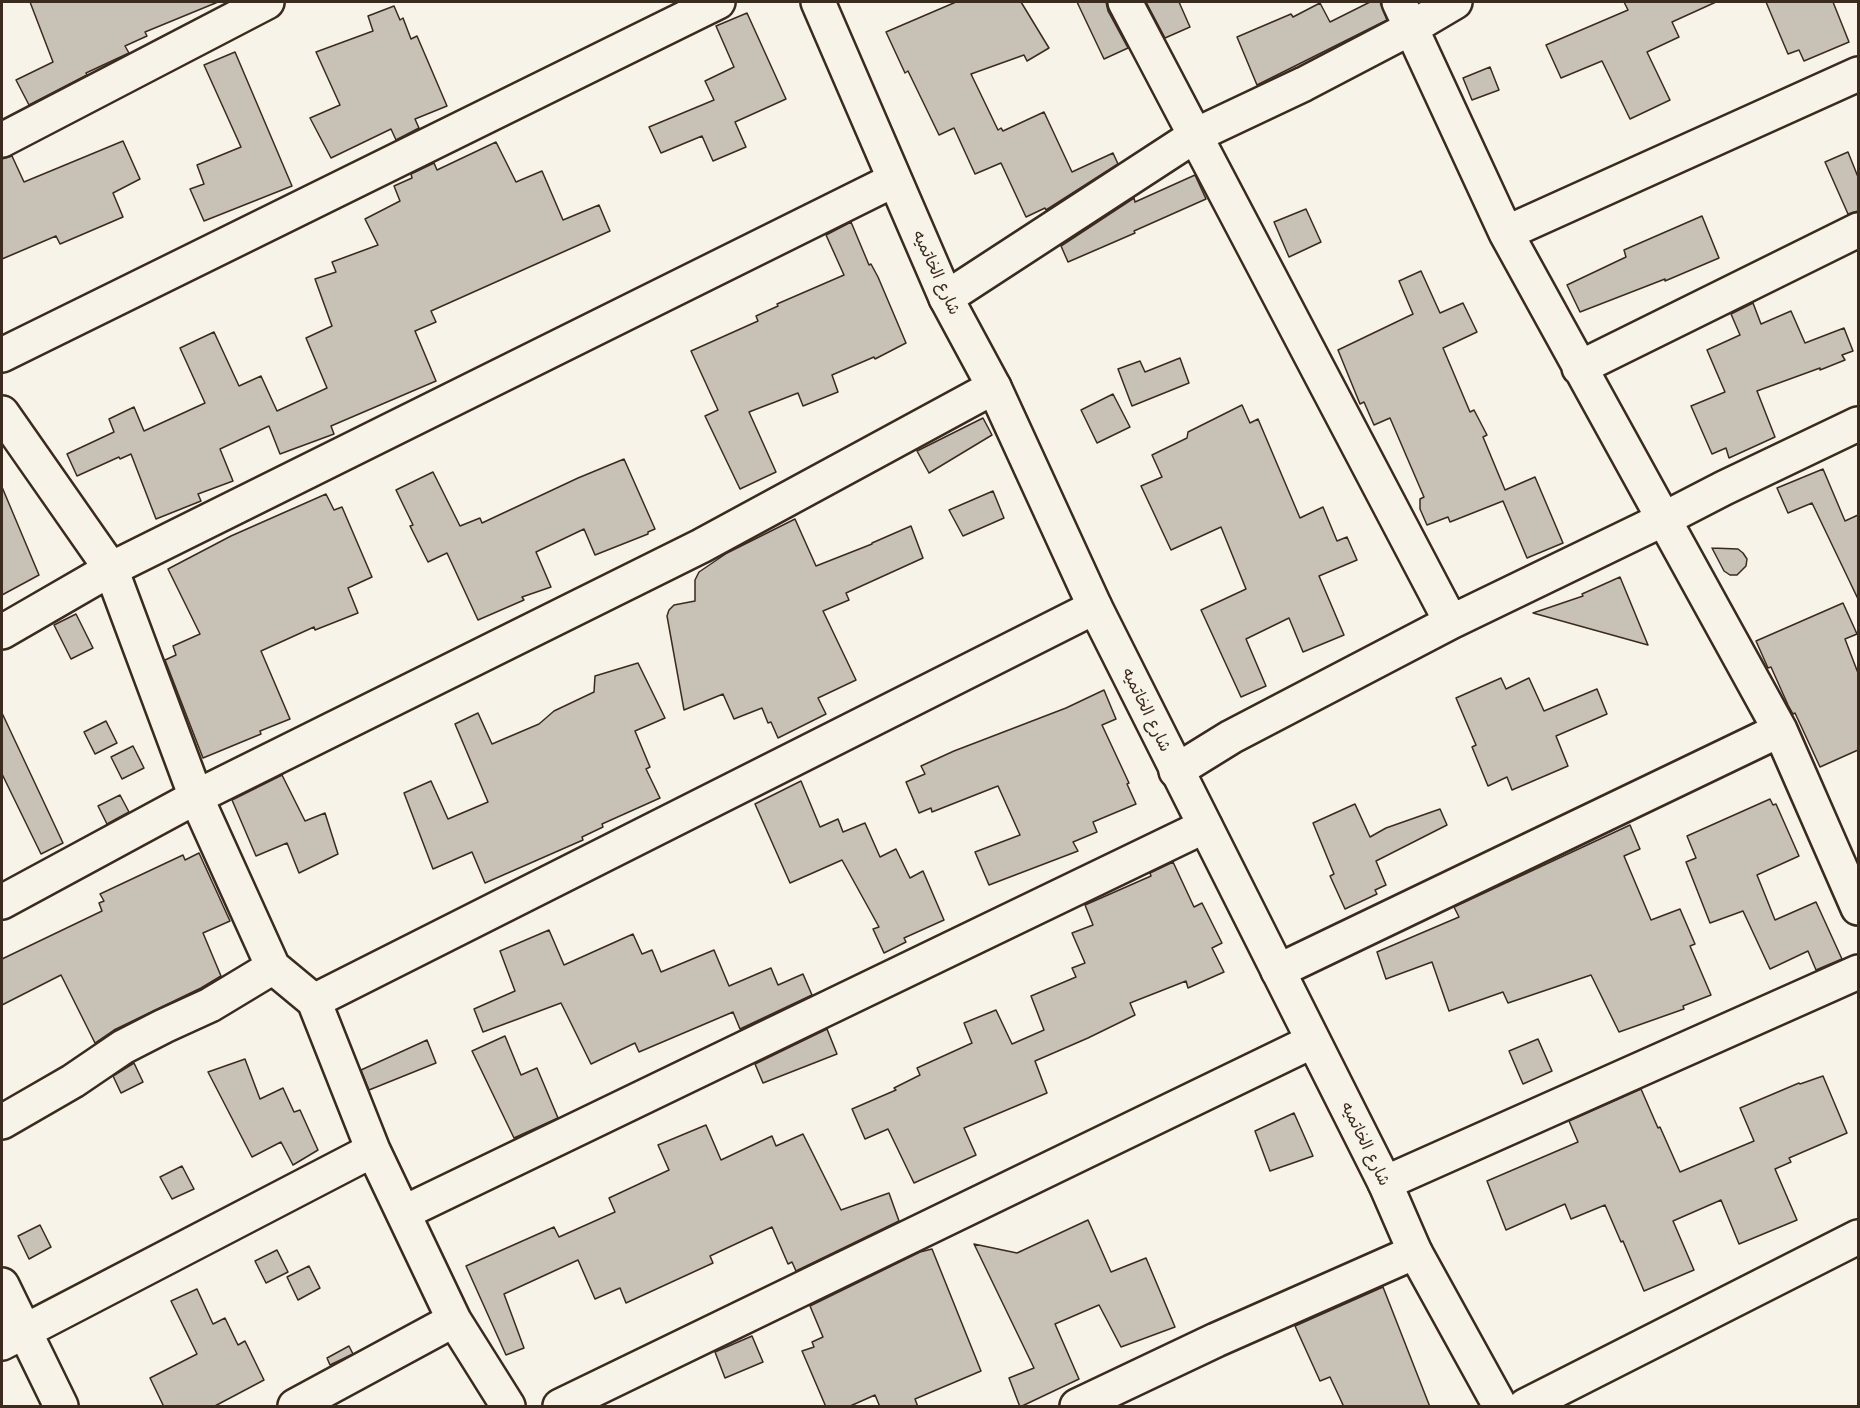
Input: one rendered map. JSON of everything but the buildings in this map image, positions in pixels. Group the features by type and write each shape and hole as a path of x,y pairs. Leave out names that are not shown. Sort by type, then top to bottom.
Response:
{"street":[{"path":"2,140 267,2"},
{"path":"2,355 718,2"},
{"name":"شارع الخاتميه","path":"818,2 946,298 994,387 1095,607 1384,1183 1415,1252 1500,1407"},
{"path":"1125,2 1451,622"},
{"path":"946,298 1196,135 1304,84 1405,15 1455,2"},
{"path":"1405,15 1506,233 1780,730 1858,908"},
{"path":"1506,233 1858,74"},
{"path":"2,632 111,569 894,180"},
{"path":"1579,368 1858,230"},
{"path":"2,902 196,797 701,546 994,387"},
{"path":"2,413 111,569 196,797 273,967 314,1001 373,1150 454,1320 508,1407"},
{"path":"1176,771 1231,737 1451,622 1858,424"},
{"path":"314,1001 1095,607"},
{"path":"1278,971 1780,730"},
{"path":"403,1213 1205,826"},
{"path":"2,1122 73,1081 123,1047 210,1005 273,967"},
{"path":"1384,1183 1858,972"},
{"path":"560,1407 1313,1041"},
{"path":"13,1338 373,1150"},
{"path":"1525,1407 1858,1237"},
{"path":"1077,1407 1216,1340 1415,1252"},
{"path":"2,1285 13,1338 62,1407"},
{"path":"295,1407 454,1320"}]}
